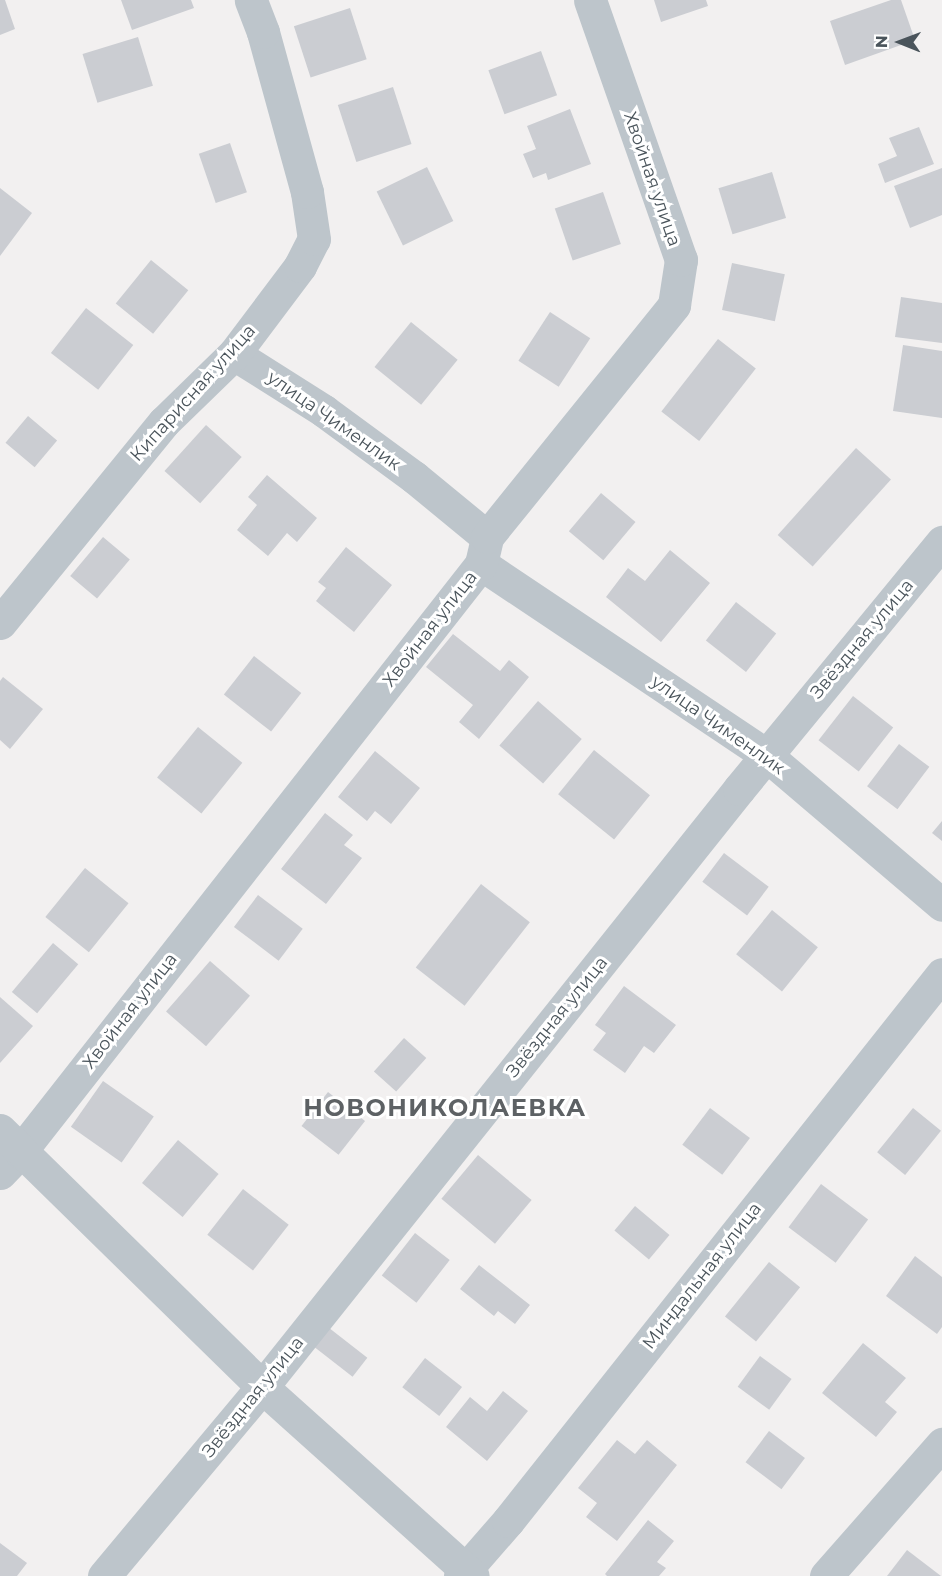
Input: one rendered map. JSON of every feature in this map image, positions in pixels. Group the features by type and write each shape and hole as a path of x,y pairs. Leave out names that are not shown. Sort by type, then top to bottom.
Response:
{"street":[{"name":"Кипарисная улица","path":"0,623 164,422 234,354 300,266 314,239 307,192 263,32 251,0"},
{"name":"Хвойная улица","path":"7,1151 484,551 674,305 681,260 590,0"},
{"name":"улица Чименлик","path":"234,354 324,411 414,477 484,551 766,755 942,905"},
{"name":"Звёздная улица","path":"104,1576 262,1387 766,755 942,543"},
{"name":"Миндальная улица","path":"466,1574 942,974"},
{"path":"7,1151 466,1574"},
{"path":"826,1576 942,1444"}],"building":[{"path":"0,0 5,0 15,29 0,35"},
{"path":"121,0 191,0 194,8 132,30"},
{"path":"654,0 706,0 708,6 661,22"},
{"path":"891,0 901,0 915,40 845,65 830,21"},
{"path":"350,8 367,59 311,78 294,26"},
{"path":"138,37 153,86 97,103 83,54"},
{"path":"541,51 557,95 504,114 488,70"},
{"path":"393,87 412,144 356,162 338,105"},
{"path":"570,109 591,164 548,180 546,173 533,178 523,154 536,149 527,126"},
{"path":"919,127 934,164 885,183 878,164 897,156 889,138"},
{"path":"230,143 247,192 216,203 199,154"},
{"path":"427,167 453,221 403,245 377,192"},
{"path":"942,168 942,215 910,228 894,186"},
{"path":"772,172 786,218 732,234 718,188"},
{"path":"0,188 32,213 0,256"},
{"path":"603,192 621,244 573,261 555,209"},
{"path":"151,260 188,290 153,334 116,304"},
{"path":"732,263 785,274 775,321 722,310"},
{"path":"901,297 942,303 942,343 895,337"},
{"path":"86,308 133,345 98,390 51,353"},
{"path":"550,312 590,338 559,387 518,361"},
{"path":"411,322 458,360 421,405 374,367"},
{"path":"718,339 756,369 699,441 661,411"},
{"path":"903,345 942,351 942,418 893,411"},
{"path":"28,416 57,440 35,467 6,443"},
{"path":"206,425 242,457 200,503 165,471"},
{"path":"856,448 891,479 813,566 778,535"},
{"path":"267,475 317,518 297,542 287,533 268,556 237,530 257,505 248,497"},
{"path":"601,493 635,522 603,560 569,531"},
{"path":"103,537 130,559 97,599 70,576"},
{"path":"346,547 392,585 354,632 316,601 326,588 318,582"},
{"path":"670,550 710,583 661,642 606,597 628,568 645,581"},
{"path":"736,602 776,633 746,672 706,641"},
{"path":"453,634 500,671 509,660 529,677 479,739 459,722 473,705 426,667"},
{"path":"254,656 301,693 271,732 224,695"},
{"path":"3,677 43,709 10,749 0,740 0,681"},
{"path":"853,696 893,727 859,772 819,740"},
{"path":"538,701 582,739 543,784 499,746"},
{"path":"198,727 242,763 201,813 157,778"},
{"path":"899,744 929,767 897,809 867,786"},
{"path":"594,750 650,795 614,840 558,794"},
{"path":"375,751 420,788 391,824 375,811 367,821 338,797"},
{"path":"325,813 353,835 344,845 362,858 326,904 281,869"},
{"path":"942,821 942,841 932,833"},
{"path":"724,853 769,887 747,915 702,882"},
{"path":"85,868 129,903 89,952 45,917"},
{"path":"481,884 530,922 465,1006 416,968"},
{"path":"258,895 303,929 279,961 234,927"},
{"path":"772,910 818,947 782,991 736,954"},
{"path":"53,943 78,964 37,1013 12,992"},
{"path":"210,961 250,996 206,1046 166,1012"},
{"path":"624,986 676,1025 654,1053 644,1046 625,1073 593,1050 606,1033 595,1025"},
{"path":"0,997 33,1026 0,1063"},
{"path":"404,1038 426,1058 396,1092 374,1071"},
{"path":"103,1081 154,1117 122,1162 71,1127"},
{"path":"328,1092 365,1121 339,1155 302,1126"},
{"path":"710,1108 750,1138 722,1175 682,1145"},
{"path":"913,1108 941,1131 905,1175 877,1152"},
{"path":"178,1140 219,1174 183,1217 142,1183"},
{"path":"478,1155 532,1200 495,1244 441,1199"},
{"path":"821,1184 868,1220 836,1263 789,1227"},
{"path":"243,1189 289,1225 253,1270 207,1235"},
{"path":"635,1206 669,1235 649,1259 614,1231"},
{"path":"415,1233 450,1260 416,1303 382,1276"},
{"path":"915,1256 942,1277 942,1327 937,1334 886,1296"},
{"path":"769,1262 800,1287 756,1342 725,1316"},
{"path":"479,1265 530,1305 515,1324 498,1311 494,1316 460,1289"},
{"path":"324,1324 367,1358 353,1377 309,1343"},
{"path":"863,1343 906,1378 885,1402 897,1412 876,1437 822,1393"},
{"path":"760,1356 792,1379 769,1410 738,1387"},
{"path":"425,1358 462,1387 439,1416 402,1387"},
{"path":"503,1391 528,1411 487,1461 446,1427 470,1397 487,1411"},
{"path":"769,1431 805,1458 781,1489 746,1462"},
{"path":"617,1440 635,1454 647,1440 677,1465 617,1541 586,1517 597,1503 578,1488"},
{"path":"648,1520 674,1541 657,1562 666,1568 659,1576 607,1576 605,1574"},
{"path":"0,1543 27,1563 17,1576 0,1576"},
{"path":"907,1550 941,1576 887,1576"}],"district":[{"name":"НОВОНИКОЛАЕВКА","path":"445,1108"}]}
